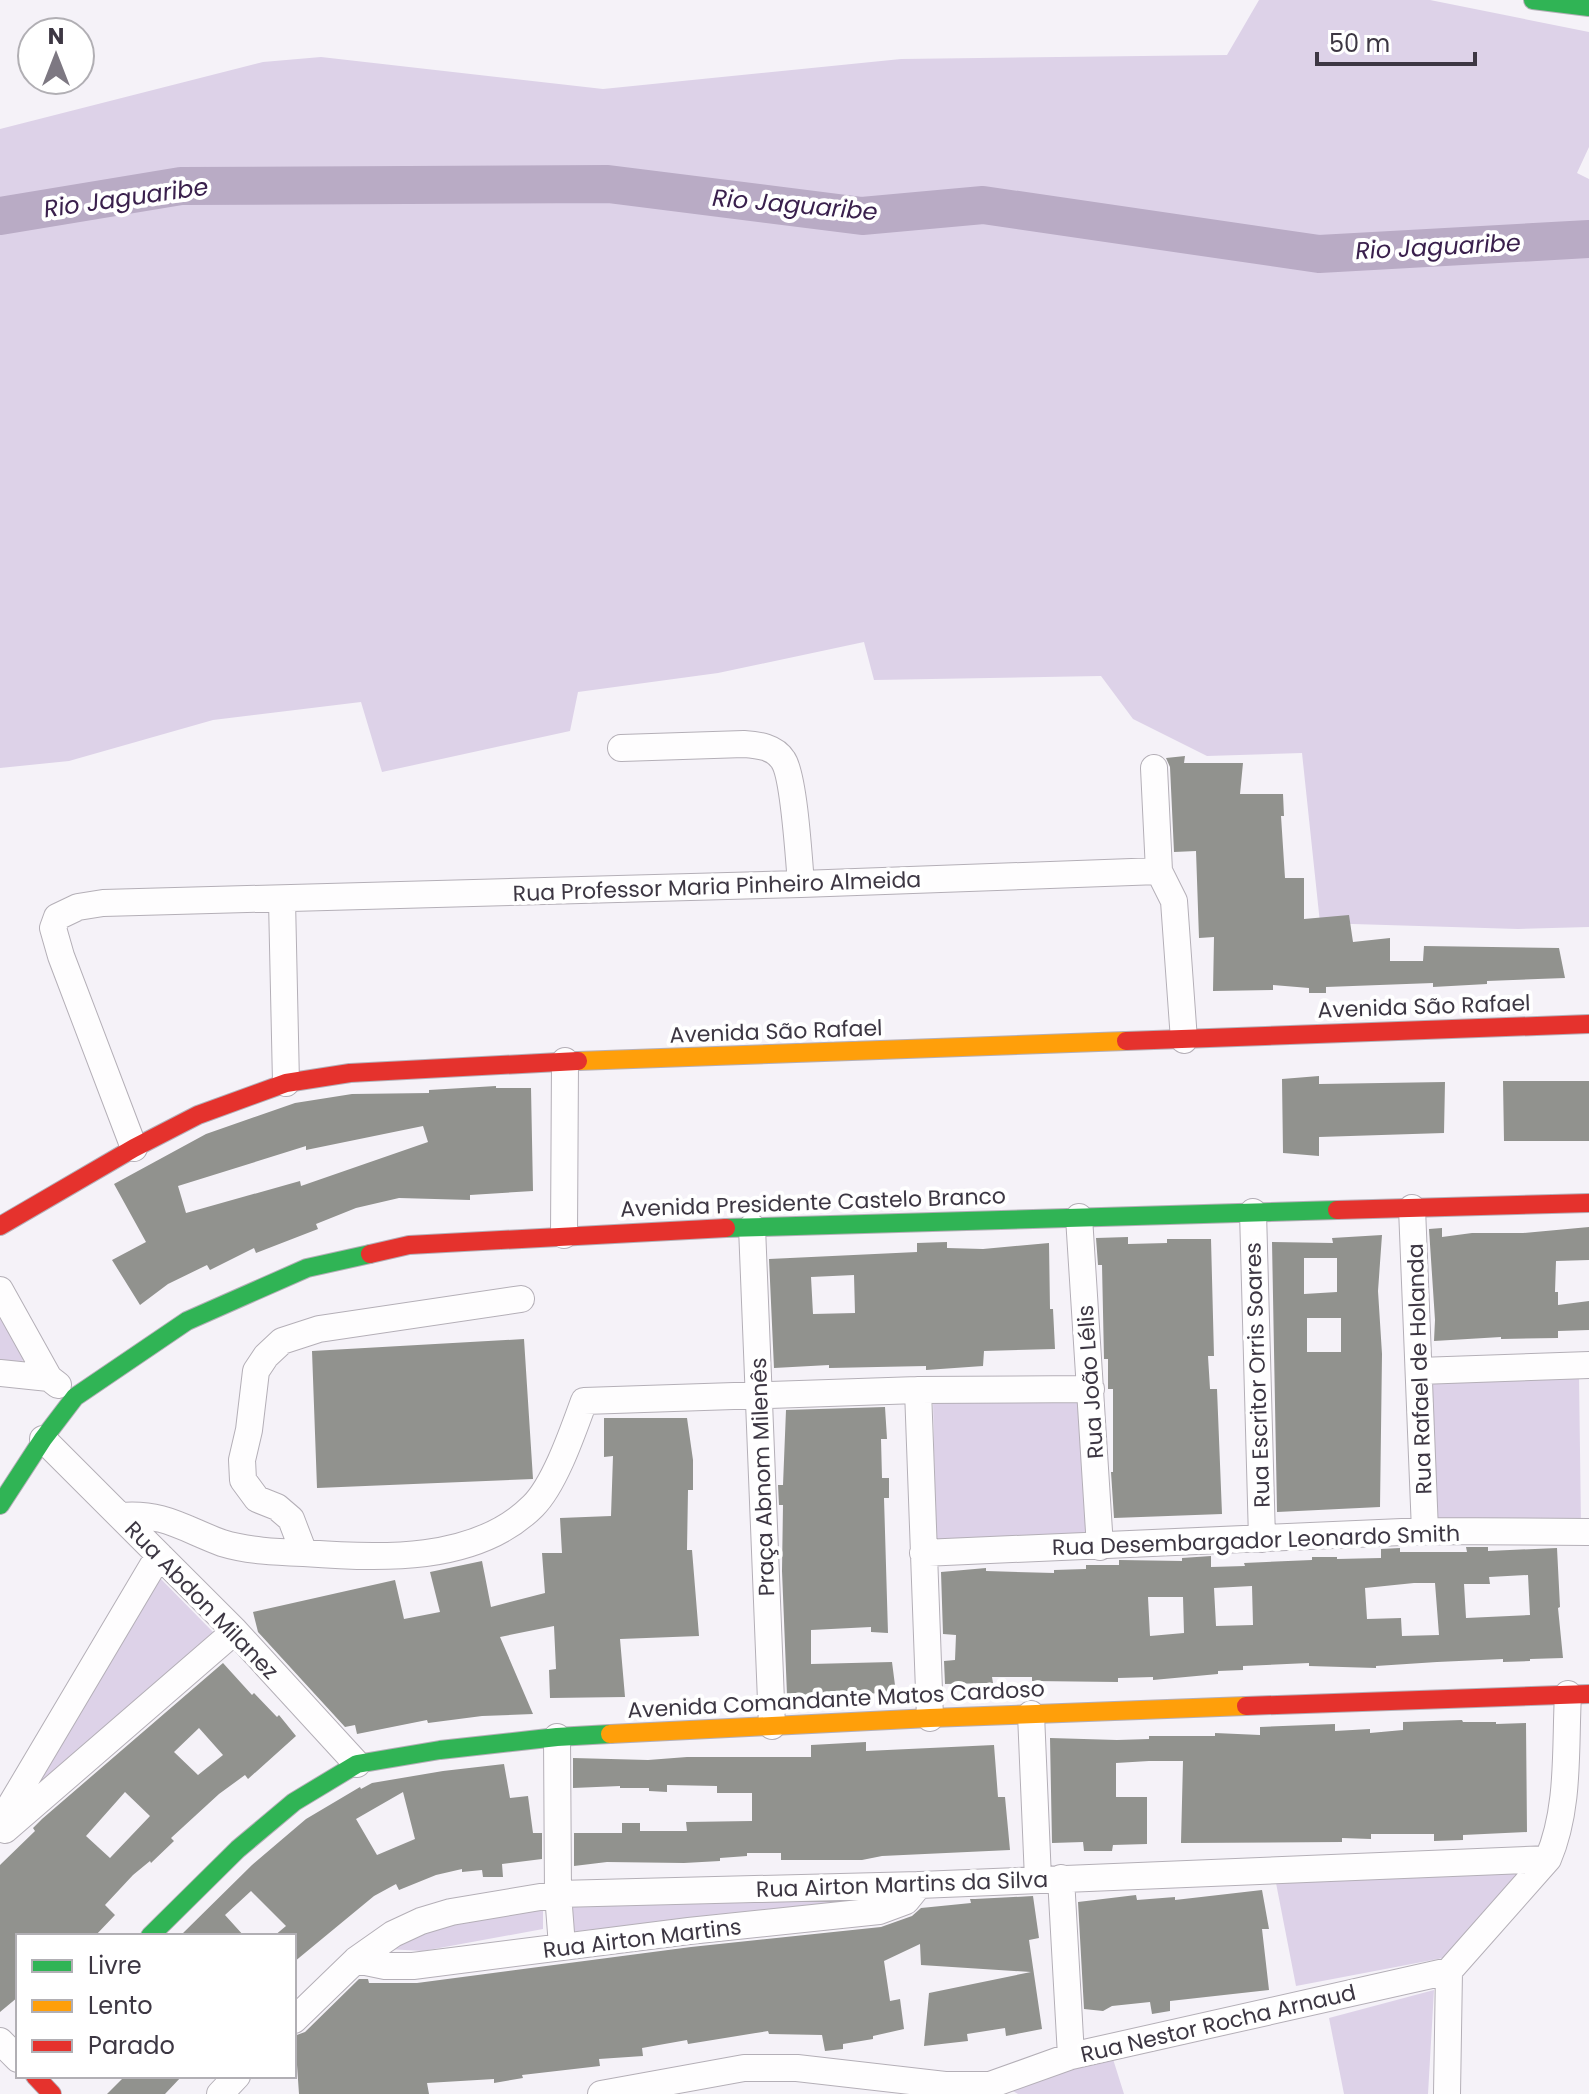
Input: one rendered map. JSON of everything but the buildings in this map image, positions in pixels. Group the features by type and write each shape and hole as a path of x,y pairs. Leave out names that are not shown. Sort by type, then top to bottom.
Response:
{"main road":[{"path":"1533,0 1589,7"},
{"name":"Avenida São Rafael","path":"0,1226 134,1148 198,1115 286,1083 350,1073 565,1061 1589,1024"},
{"name":"Avenida Presidente Castelo Branco","path":"0,1505 75,1397 187,1321 307,1268 409,1245 752,1227 1589,1203"},
{"name":"Avenida Comandante Matos Cardoso","path":"152,1934 238,1849 294,1802 357,1764 440,1750 557,1737 930,1718 1578,1694"},
{"path":"37,2078 52,2094"}],"street":[{"path":"621,748 744,744 759,745 776,752 789,771 801,884"},
{"path":"1154,768 1159,871 1174,901 1184,1040"},
{"name":"Rua Professor Maria Pinheiro Almeida","path":"134,1148 53,928 57,917 66,911 103,903 282,900 1159,871"},
{"path":"282,900 286,1083"},
{"path":"564,1235 565,1061"},
{"name":"Rua Rafael de Holanda","path":"1412,1208 1425,1531"},
{"name":"Rua Escritor Orris Soares","path":"1253,1212 1262,1539"},
{"name":"Rua João Lélis","path":"1079,1217 1100,1547"},
{"name":"Praça Abnom Milenês","path":"752,1227 772,1726"},
{"path":"0,1290 49,1378 75,1397"},
{"path":"304,1553 291,1519 277,1507 257,1499 243,1480 242,1460 256,1371 266,1356 282,1341 319,1329 521,1299"},
{"path":"1419,1371 1589,1365"},
{"path":"0,1373 49,1378"},
{"path":"120,1516 143,1514 174,1522 225,1544 266,1551 369,1557 433,1551 474,1543 502,1531 535,1505 563,1457 584,1401 918,1390 1091,1389"},
{"path":"918,1390 930,1718"},
{"name":"Rua Abdon Milanez","path":"43,1439 235,1631 357,1764"},
{"name":"Rua Desembargador Leonardo Smith","path":"923,1553 1425,1531 1589,1532"},
{"path":"0,1823 159,1555"},
{"path":"0,1835 235,1631"},
{"path":"1447,2094 1449,1971 1548,1859 1556,1840 1563,1805 1578,1694"},
{"path":"1031,1714 1071,2056"},
{"path":"557,1737 558,1894 562,1946"},
{"name":"Rua Airton Martins da Silva","path":"296,2018 356,1960 393,1934 451,1912 558,1894 919,1885 1548,1859"},
{"name":"Rua Airton Martins","path":"356,1960 385,1966 413,1966 879,1911 906,1901 919,1885"},
{"name":"Rua Nestor Rocha Arnaud","path":"601,2094 744,2068 797,2068 997,2089 1071,2056 1449,1971"},
{"path":"0,2041 16,2057"}],"shaded area":[{"path":"1259,0 1430,0 1589,32 1589,147 1577,173 1589,179 1589,927 1518,929 1320,923 1302,753 1207,756 1133,719 1101,676 874,680 864,642 718,673 578,692 570,731 382,772 361,702 213,720 69,761 0,768 0,129 263,62 321,57 603,89 901,59 1227,55"},
{"path":"0,1314 24,1352 22,1366 0,1361"},
{"path":"1579,1376 1581,1525 1425,1531 1423,1378"},
{"path":"1084,1397 1089,1538 936,1545 933,1402"},
{"path":"159,1577 213,1632 30,1793"},
{"path":"1530,1870 1443,1958 1296,1986 1276,1883"},
{"path":"840,1892 840,1905 702,1922 566,1932 564,1898"},
{"path":"543,1905 543,1929 423,1951 387,1949 448,1923"},
{"path":"1434,1990 1428,2094 1344,2094 1329,2018"},
{"path":"1113,2059 1124,2094 1018,2094 1004,2086 1066,2065"}],"waterway":[{"name":"Rio Jaguaribe","path":"0,216 181,186 608,184 862,216 983,205 1319,254 1589,239"}],"traffic: fast":[{"path":"1533,0 1589,7"},
{"path":"726,1228 1337,1210"},
{"path":"0,1505 75,1397 187,1321 307,1268 370,1254"},
{"path":"152,1934 238,1849 294,1802 357,1764 440,1750 610,1734"}],"traffic: slow":[{"path":"578,1061 1126,1041"},
{"path":"610,1734 1246,1706"}],"traffic: jam":[{"path":"1126,1041 1589,1024"},
{"path":"0,1226 134,1148 198,1115 286,1083 350,1073 578,1061"},
{"path":"1337,1210 1589,1203"},
{"path":"370,1254 409,1245 726,1228"},
{"path":"1246,1706 1589,1694"},
{"path":"37,2078 52,2094"}]}
